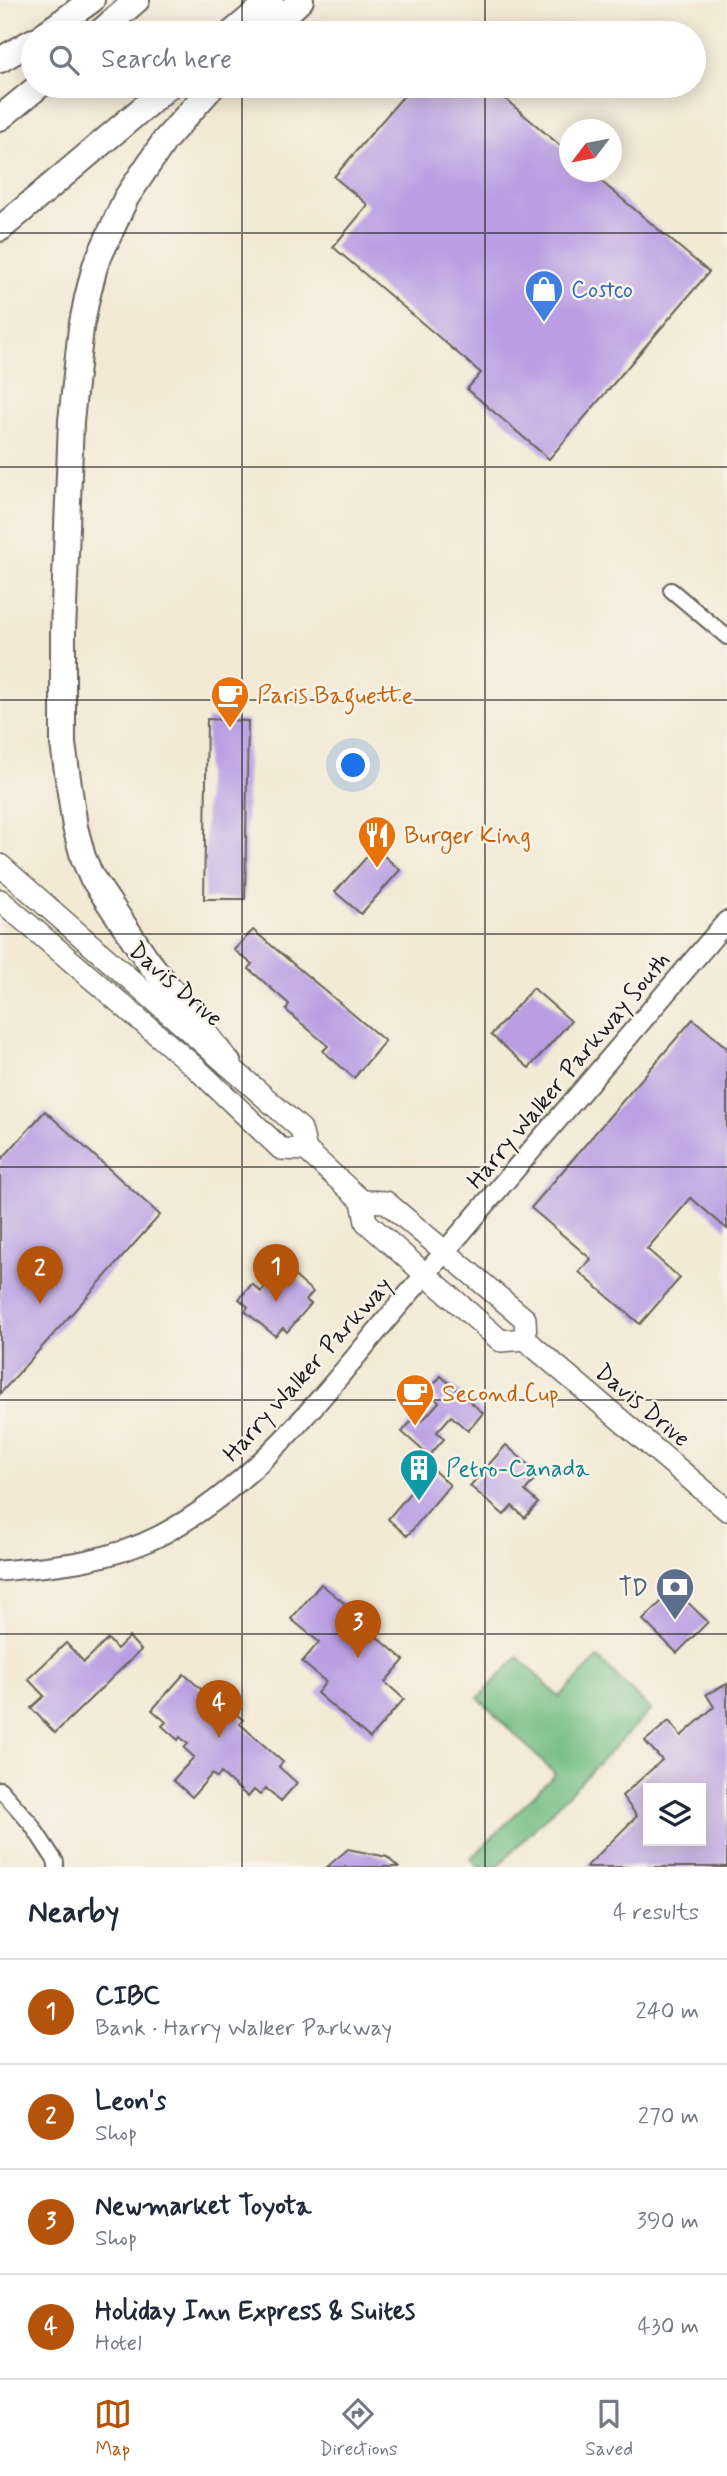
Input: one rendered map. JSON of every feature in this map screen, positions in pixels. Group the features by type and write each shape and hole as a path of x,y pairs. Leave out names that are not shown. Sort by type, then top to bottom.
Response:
{"highway":[{"path":"63,21 92,0"},
{"path":"112,21 136,0"},
{"path":"246,21 271,0"},
{"path":"279,21 301,0"},
{"path":"0,60 21,48"},
{"path":"0,118 24,98"},
{"path":"0,229 155,98"},
{"path":"202,98 165,140 126,198 95,267 87,298 71,421 63,633 63,744 77,834 91,876 148,961 229,1065"}],"main road":[{"name":"Davis Drive","path":"0,865 301,1129 306,1150 362,1201 366,1222 501,1340 526,1339 727,1510"},
{"name":"Davis Drive","path":"0,901 196,1068 281,1149 306,1150"},
{"name":"Davis Drive","path":"362,1201 386,1202 446,1252 525,1319 526,1339"}],"street":[{"path":"671,590 727,637"},
{"name":"Harry Walker Parkway South","path":"446,1252 727,921"},
{"name":"Harry Walker Parkway","path":"0,1571 102,1559 161,1535 215,1501 259,1464 324,1394 446,1252"},
{"path":"0,1789 31,1824 48,1848 57,1867"}],"green space":[{"path":"518,1657 559,1697 598,1658 651,1710 497,1867 479,1867 471,1859 555,1774 478,1698"}],"building":[{"name":"Costco","path":"402,98 504,98 559,145 559,182 602,182 709,272 549,459 467,389 481,373 333,247 368,205 334,177"},
{"path":"207,719 248,721 245,899 204,899"},
{"path":"375,848 400,870 361,914 335,892"},
{"path":"253,930 385,1041 354,1078 323,1051 328,1046 286,1010 289,1004 249,969 252,964 234,950"},
{"path":"533,988 571,1021 529,1068 491,1035"},
{"path":"693,1019 727,1048 727,1229 691,1198 647,1249 680,1278 640,1324 579,1272 591,1259 531,1208"},
{"path":"45,1111 160,1215 0,1394 0,1161"},
{"path":"283,1266 313,1292 306,1300 311,1304 287,1332 283,1328 275,1336 245,1311 248,1307 239,1299 252,1284 261,1292"},
{"path":"441,1376 483,1413 468,1431 451,1416 437,1432 444,1439 429,1456 402,1432 416,1416 422,1421 439,1402 427,1392"},
{"path":"506,1445 539,1474 525,1491 538,1503 525,1518 512,1506 504,1515 470,1486"},
{"name":"Petro-Canada","path":"431,1468 450,1485 407,1536 388,1519"},
{"path":"321,1584 349,1607 346,1610 404,1660 385,1682 404,1699 370,1738 317,1693 326,1682 302,1662 319,1642 291,1619"},
{"name":"TD","path":"674,1589 708,1622 677,1653 643,1620"},
{"path":"129,1637 141,1650 55,1733 31,1708 44,1696 28,1679 66,1643 84,1662 108,1639 117,1649"},
{"path":"184,1674 218,1704 221,1701 243,1720 240,1724 283,1762 279,1767 297,1783 281,1801 266,1788 260,1795 254,1790 248,1797 221,1773 217,1778 212,1774 192,1797 173,1780 194,1757 184,1748 188,1744 180,1737 178,1740 162,1726 166,1722 152,1710"},
{"path":"727,1684 727,1867 586,1867 637,1816 622,1796 662,1760 645,1741 669,1721 681,1736 714,1707 706,1694"},
{"path":"348,1849 387,1857 398,1867 327,1867"}],"place":[{"name":"Costco","path":"544,323"},
{"name":"Paris Baguette","path":"230,729"},
{"name":"Burger King","path":"377,869"},
{"name":"CIBC","path":"276,1302"},
{"name":"Leon's","path":"40,1304"},
{"name":"Second Cup","path":"415,1427"},
{"name":"Petro-Canada","path":"419,1502"},
{"name":"TD","path":"675,1621"},
{"name":"Newmarket Toyota","path":"358,1658"},
{"name":"Holiday Inn Express & Suites","path":"219,1738"}]}
